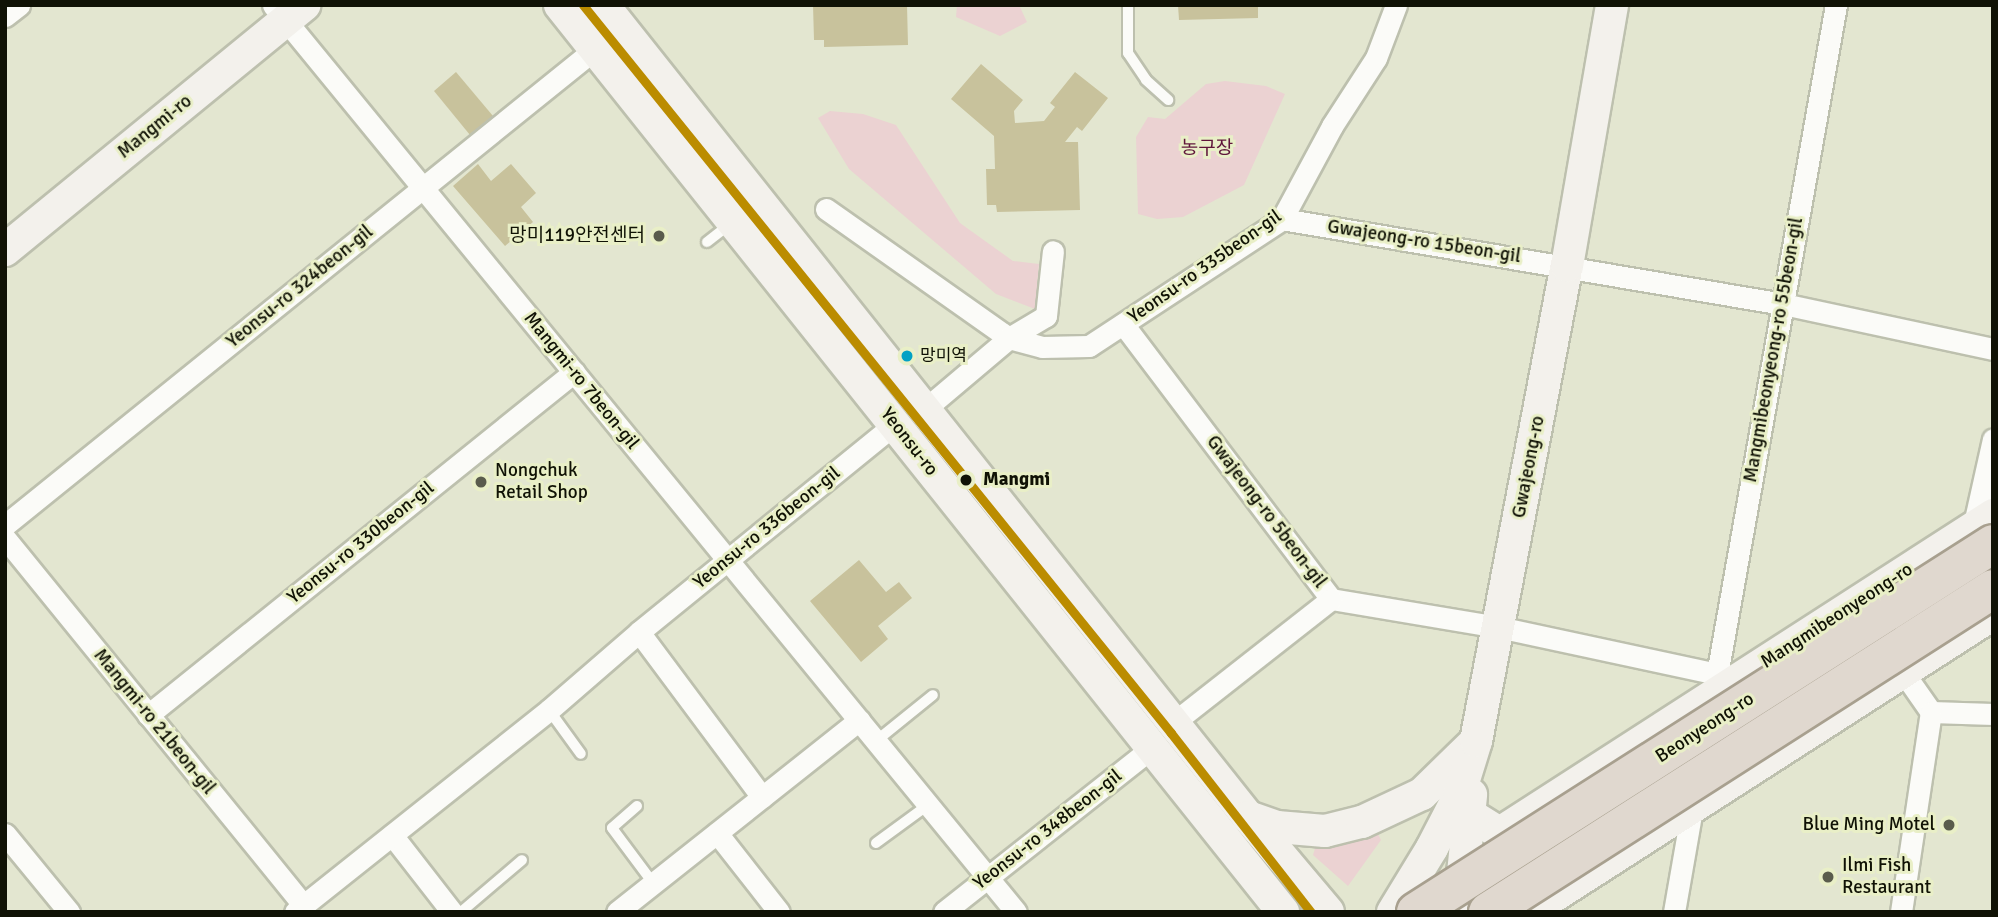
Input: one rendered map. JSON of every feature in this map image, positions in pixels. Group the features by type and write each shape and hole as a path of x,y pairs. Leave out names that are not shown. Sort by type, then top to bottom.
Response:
{"highway":[{"name":"Beonyeong-ro","path":"1416,912 1986,529"},
{"name":"Beonyeong-ro","path":"1488,912 1993,589"}],"main road":[{"name":"Yeonsu-ro","path":"560,5 1283,912"},
{"name":"Yeonsu-ro","path":"603,5 1248,817 1328,912"},
{"name":"Gwajeong-ro","path":"1393,912 1432,848 1459,796 1476,741 1567,266 1612,5"},
{"name":"Mangmi-ro","path":"5,250 287,10"},
{"name":"Mangmibeonyeong-ro","path":"1469,814 1500,833 1722,683 1986,529"},
{"path":"1529,912 1993,614"},
{"path":"1459,912 1476,741"},
{"path":"1248,817 1277,827 1325,831 1362,822 1422,794 1476,741"}],"street":[{"path":"5,16 19,5"},
{"name":"Yeonsu-ro 335beon-gil","path":"1009,338 1042,347 1089,346 1282,219 1332,126 1376,58 1396,5"},
{"name":"Mangmibeonyeong-ro 55beon-gil","path":"1674,912 1692,807 1722,683 1783,304 1836,5"},
{"name":"Mangmi-ro 7beon-gil","path":"287,10 424,187 726,561 1016,912"},
{"name":"Yeonsu-ro 324beon-gil","path":"5,525 596,49"},
{"path":"826,209 1009,338"},
{"name":"Gwajeong-ro 15beon-gil","path":"1282,219 1783,304 1993,349"},
{"path":"925,410 1009,338 1046,316 1053,251"},
{"name":"Gwajeong-ro 5beon-gil","path":"1123,324 1331,599 1498,627 1722,683"},
{"name":"Yeonsu-ro 330beon-gil","path":"148,715 574,372"},
{"name":"Yeonsu-ro 336beon-gil","path":"299,909 549,710 639,632 895,424"},
{"path":"1946,644 1986,529 1993,439"},
{"name":"Mangmi-ro 21beon-gil","path":"5,538 148,715 299,909"},
{"path":"1173,723 1331,599"},
{"path":"639,632 762,797"},
{"path":"1901,912 1931,712 1903,672"},
{"path":"1722,683 1800,739"},
{"path":"1931,712 1993,714"},
{"path":"617,912 859,720"},
{"name":"Yeonsu-ro 348beon-gil","path":"944,912 1152,748"},
{"path":"717,833 779,912"},
{"path":"5,834 69,912"},
{"path":"392,835 452,912"}],"lane":[{"path":"1128,5 1128,53 1146,80 1168,100"},
{"path":"707,242 759,201"},
{"path":"876,741 933,695"},
{"path":"549,710 581,754"},
{"path":"876,843 928,805"},
{"path":"637,807 612,828 653,883"},
{"path":"461,912 522,860"}],"green space":[{"path":"957,5 1019,5 1027,22 1000,36 956,17"},
{"name":"농구장","path":"1225,81 1266,86 1285,94 1244,185 1183,217 1157,219 1138,214 1136,137 1148,117 1165,119 1206,84"},
{"path":"830,111 863,114 896,125 960,223 1013,261 1039,264 1035,309 996,294 849,169 818,118"},
{"path":"1377,832 1381,840 1348,886 1313,855 1316,845 1343,843"}],"building":[{"path":"813,5 907,5 908,45 824,47 824,40 814,40"},
{"path":"1178,5 1258,5 1258,18 1179,20"},
{"path":"981,64 1023,100 1014,111 1015,123 1044,121 1055,107 1050,103 1075,72 1108,98 1082,131 1077,127 1065,142 1078,142 1080,210 997,212 996,205 987,205 986,169 995,169 994,136 951,99"},
{"path":"456,72 493,116 470,135 434,91"},
{"path":"478,164 491,181 511,164 536,193 521,207 533,222 505,246 453,186"},
{"path":"859,560 886,592 899,582 912,598 878,626 888,639 861,662 810,601"}],"transit line":[{"path":"583,5 1171,733 1311,912"}],"place":[{"name":"망미119안전센터","path":"659,236"},
{"name":"망미역","path":"907,356"},
{"name":"Mangmi","path":"966,480"},
{"name":"Nongchuk Retail Shop","path":"481,482"},
{"name":"Blue Ming Motel","path":"1949,825"},
{"name":"Ilmi Fish Restaurant","path":"1828,877"}]}
